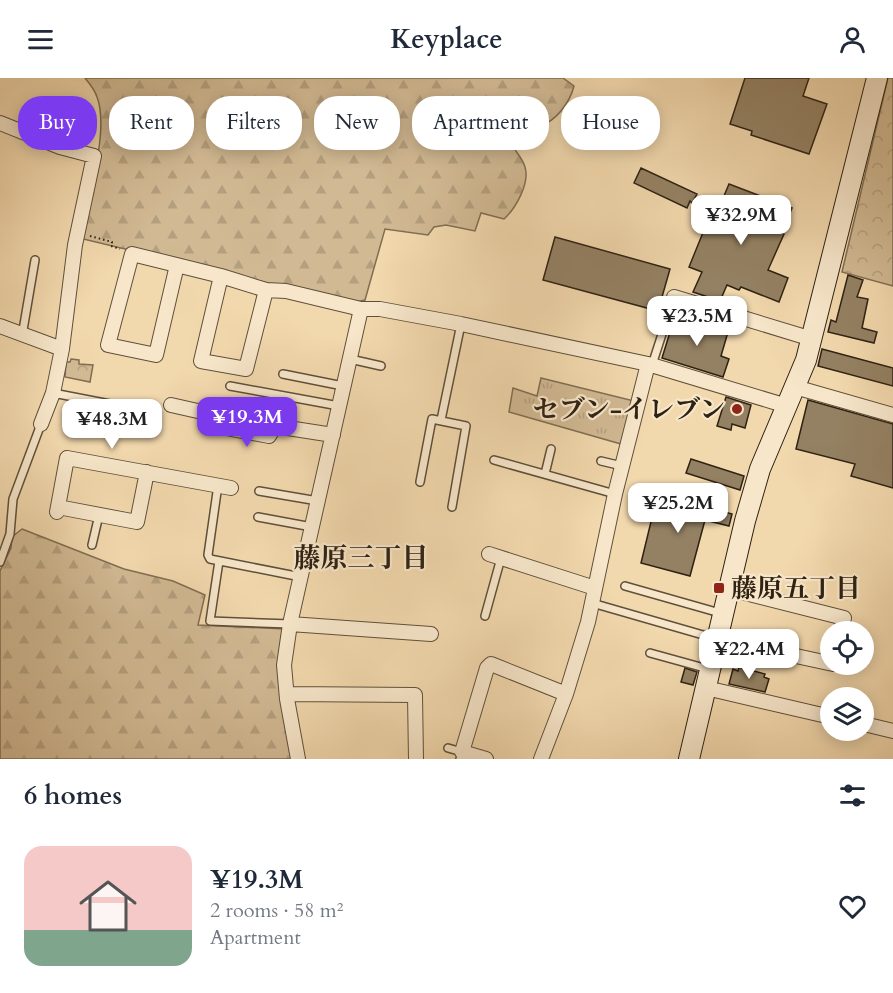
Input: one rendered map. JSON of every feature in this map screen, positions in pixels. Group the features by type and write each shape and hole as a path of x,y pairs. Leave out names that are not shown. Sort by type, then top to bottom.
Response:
{"street":[{"path":"689,759 745,521 760,469 813,339 877,78"},
{"path":"0,123 60,147 94,156 77,233 62,349 53,393 40,424"},
{"path":"177,266 156,355 108,345 132,254 221,276 266,290 286,291 361,309 380,309 461,324 791,397 893,415"},
{"path":"221,276 201,361 246,369 266,290"},
{"path":"674,297 813,339"},
{"path":"298,759 286,694 284,665 290,624 361,309"},
{"path":"0,326 62,349"},
{"path":"541,759 566,694 592,603 615,494 650,365"},
{"path":"171,405 202,412 216,426 269,436 275,426 333,435"},
{"path":"147,472 137,522 58,510 67,458 147,472 224,487"},
{"path":"495,556 595,588"},
{"path":"729,589 844,618 843,621"},
{"path":"290,624 431,634"},
{"path":"718,639 820,661"},
{"path":"486,759 457,753 487,668 491,664 566,694"},
{"path":"708,679 820,714"},
{"path":"286,694 415,695 416,759"},
{"path":"874,726 893,731"}],"lane":[{"path":"22,336 35,260"},
{"path":"650,365 674,297"},
{"path":"441,420 461,324"},
{"path":"350,359 381,366"},
{"path":"283,374 344,386"},
{"path":"230,386 339,406"},
{"path":"53,393 115,405"},
{"path":"420,482 432,419 466,426 452,507"},
{"path":"0,562 2,550 10,534 13,500 40,424"},
{"path":"545,474 551,449"},
{"path":"494,460 615,494"},
{"path":"601,461 622,466"},
{"path":"224,487 208,555 210,559 301,577"},
{"path":"259,491 318,501"},
{"path":"92,545 99,515"},
{"path":"258,517 312,527"},
{"path":"485,616 495,556"},
{"path":"219,561 210,621 290,624"},
{"path":"625,586 723,614"},
{"path":"592,603 718,639"},
{"path":"650,653 708,679"}],"path":[{"path":"77,233 112,242 111,246 132,254"}],"green space":[{"path":"85,78 563,78 574,86 570,96 561,96 561,110 549,121 549,96 412,96 412,150 516,150 525,167 524,188 504,219 481,213 475,231 446,225 434,227 428,235 385,229 365,300 351,303 79,238 96,167 101,128 100,111 94,89"},
{"path":"888,78 893,78 893,286 842,272"},
{"path":"71,359 79,360 79,364 93,365 90,382 65,377 66,362 70,362"},
{"path":"541,378 634,401 621,444 509,412 513,388 537,396"},
{"path":"22,529 124,569 173,581 205,595 198,625 286,629 292,759 0,759 0,571 11,548 12,537"}],"building":[{"path":"745,78 809,78 803,96 827,104 809,154 751,135 752,131 730,124"},
{"path":"641,168 697,194 692,203 690,201 687,208 634,183"},
{"path":"729,184 792,208 782,233 784,234 768,270 788,278 779,302 741,287 739,290 727,285 720,301 693,292 702,272 689,267 713,208 721,203"},
{"path":"555,237 670,269 658,311 543,280"},
{"path":"848,275 863,280 857,297 868,299 862,328 877,332 874,343 828,332 831,320 836,322"},
{"path":"675,316 728,332 721,356 729,359 723,377 662,358"},
{"path":"822,349 893,368 893,386 818,366"},
{"path":"726,397 751,405 745,428 732,424 731,430 717,426"},
{"path":"808,400 893,424 893,488 851,476 855,464 796,449"},
{"path":"691,459 744,476 740,490 686,473"},
{"path":"657,497 678,502 678,499 732,514 729,526 705,520 690,576 641,563"},
{"path":"739,667 765,674 764,677 769,679 765,692 729,684 733,669 738,671"},
{"path":"685,668 697,672 693,685 681,682"}],"place":[{"name":"セブン-イレブン","path":"737,409"},
{"name":"藤原五丁目","path":"719,588"}],"district":[{"name":"藤原三丁目","path":"361,558"}]}
